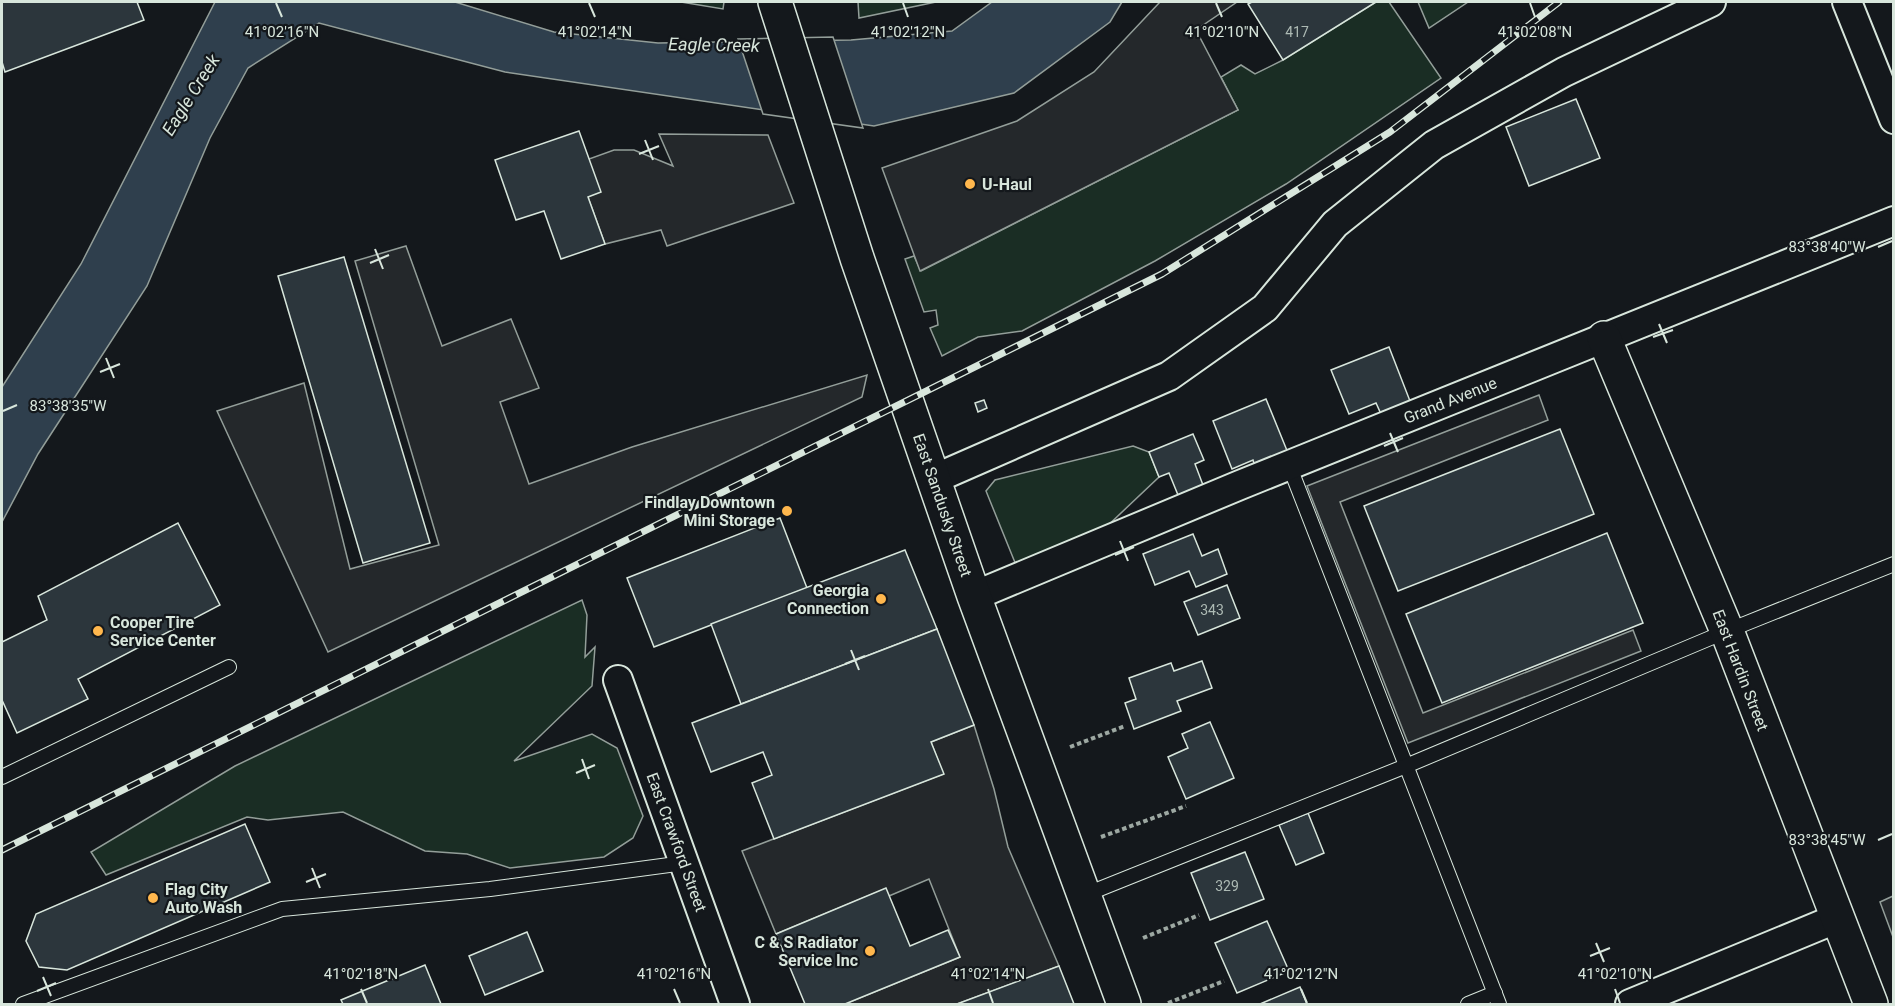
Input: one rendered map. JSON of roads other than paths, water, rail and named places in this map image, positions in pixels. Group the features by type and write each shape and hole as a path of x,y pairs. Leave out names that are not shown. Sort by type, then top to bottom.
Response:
{"main road":[{"name":"East Sandusky Street","path":"778,11 857,258 974,596 1082,896 1124,1005"},
{"name":"East Hardin Street","path":"1604,338 1727,631 1871,1005"}],"street":[{"path":"934,479 1169,376 1265,308 1335,224 1434,145 1564,72 1712,2"},
{"path":"1847,2 1893,119"},
{"name":"Grand Avenue","path":"974,596 1289,465 1893,221"},
{"name":"East Crawford Street","path":"618,680 735,1005"},
{"path":"1630,1005 1838,918"}],"lane":[{"path":"1289,465 1497,999 1468,1005"},
{"path":"1082,896 1406,766 1893,564"},
{"path":"2,777 229,667"},
{"path":"23,1005 282,909 490,889 684,863"}],"water":[{"name":"Eagle Creek","path":"215,2 455,2 554,32 658,43 851,40 952,31 992,2 1122,2 1110,22 1014,93 874,126 505,72 319,23 248,68 210,138 147,286 38,454 2,522 2,387 81,264"}],"railway":[{"path":"2,850 1162,274 1390,132 1559,2"}],"place":[{"name":"U-Haul","path":"970,184"},
{"name":"Findlay Downtown Mini Storage","path":"787,511"},
{"name":"Georgia Connection","path":"881,599"},
{"name":"Cooper Tire Service Center","path":"98,631"},
{"name":"Flag City Auto Wash","path":"153,898"},
{"name":"C & S Radiator Service Inc","path":"870,951"}]}
